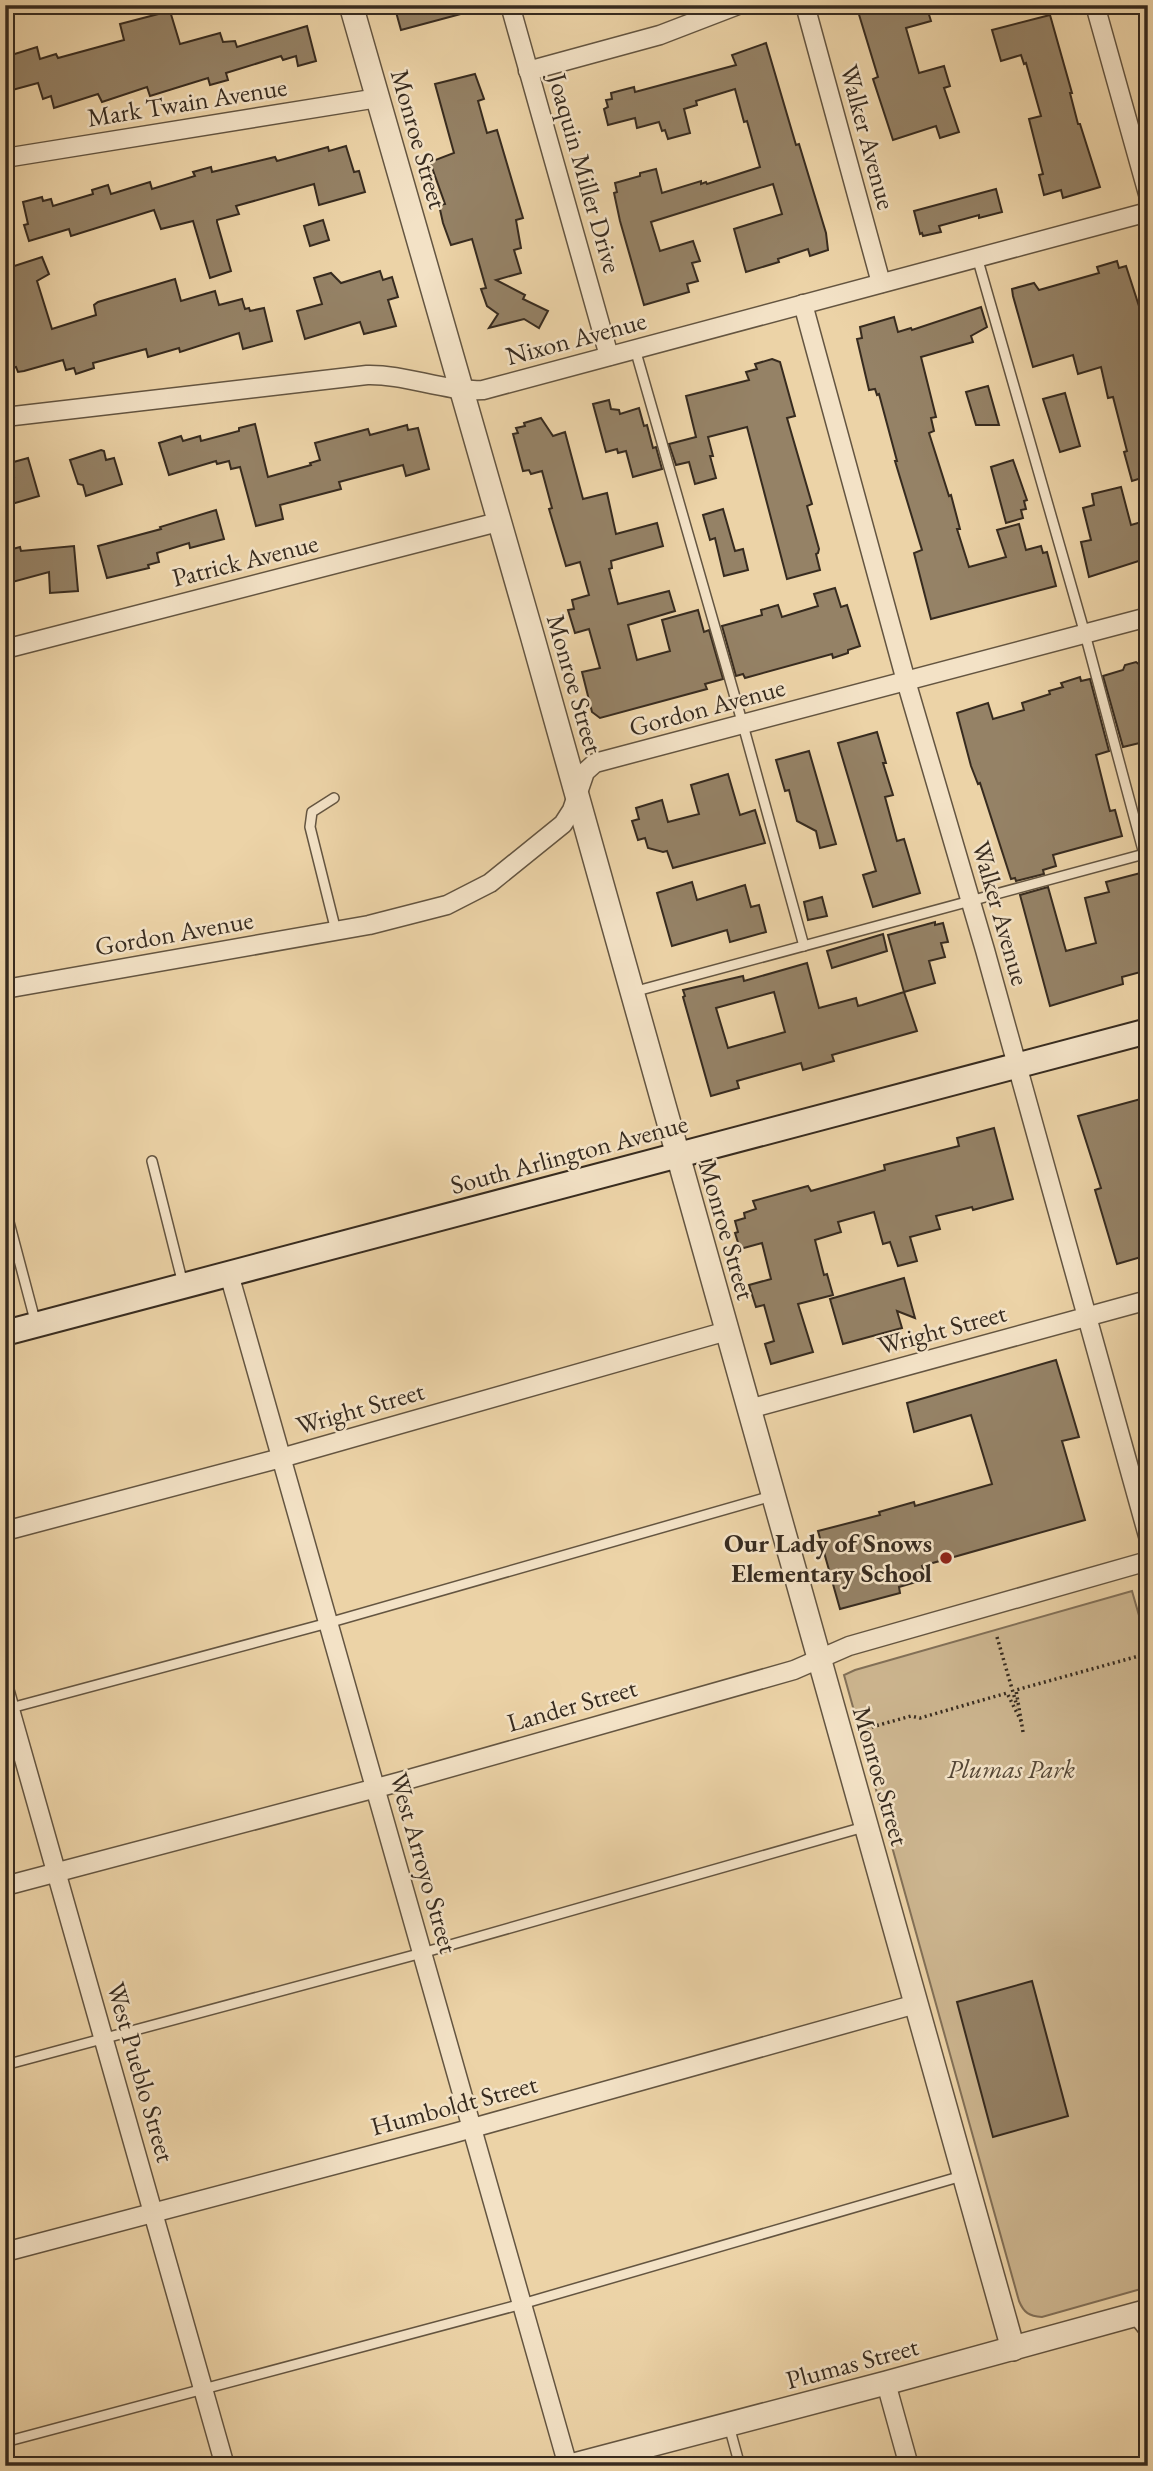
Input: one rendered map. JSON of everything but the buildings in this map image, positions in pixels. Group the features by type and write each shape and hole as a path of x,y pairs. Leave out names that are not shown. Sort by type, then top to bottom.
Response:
{"main road":[{"name":"South Arlington Avenue","path":"5,1333 1148,1031"}],"street":[{"name":"Monroe Street","path":"351,5 750,1409 1013,2350"},
{"name":"Joaquin Miller Drive","path":"510,5 609,356"},
{"path":"528,71 660,35 738,5"},
{"name":"Walker Avenue","path":"805,5 881,283"},
{"path":"1094,5 1148,194"},
{"name":"Mark Twain Avenue","path":"5,158 378,98"},
{"name":"Nixon Avenue","path":"5,417 367,375 483,390 1148,212"},
{"name":"Walker Avenue","path":"803,304 906,681 1148,1536"},
{"name":"Patrick Avenue","path":"5,649 499,522"},
{"name":"Gordon Avenue","path":"5,989 336,931 424,912 490,883 555,831 568,817 585,772 595,763 1148,617"},
{"name":"West Arroyo Street","path":"229,1274 569,2466"},
{"name":"Wright Street","path":"750,1409 1148,1300"},
{"name":"Wright Street","path":"5,1531 281,1458 727,1331"},
{"name":"Lander Street","path":"5,1886 375,1788 781,1673 849,1646 1148,1561"},
{"name":"West Pueblo Street","path":"7,1704 225,2466"},
{"name":"Humboldt Street","path":"5,2252 471,2128 916,2004"},
{"name":"Plumas Street","path":"569,2466 1144,2318"},
{"path":"886,2384 909,2466"}],"lane":[{"path":"632,993 1146,853 977,257"},
{"path":"635,349 804,946"},
{"path":"334,798 312,812 310,827 336,931"},
{"path":"152,1161 183,1286"},
{"path":"5,1207 36,1325"},
{"path":"7,1704 328,1623 774,1496"},
{"path":"5,2065 422,1953 866,1826"},
{"path":"5,2442 522,2304 964,2175"},
{"path":"729,2424 740,2466"}],"path":[{"path":"997,1637 1021,1722"},
{"path":"1023,1732 1016,1690 1146,1654"},
{"path":"861,1730 911,1716 920,1718 1007,1693 1021,1722"}],"green space":[{"name":"Plumas Park","path":"1132,1591 1148,1647 1148,2287 1037,2317 1025,2311 1019,2301 844,1675"}],"place":[{"name":"Our Lady of Snows Elementary School","path":"946,1558"}]}
